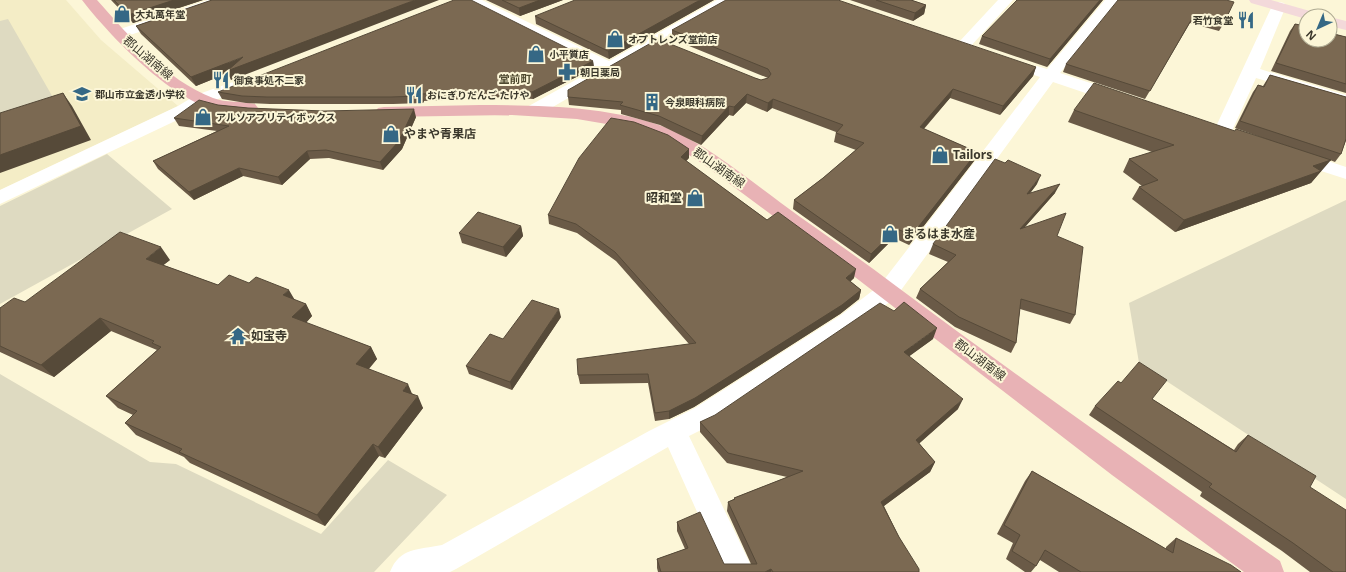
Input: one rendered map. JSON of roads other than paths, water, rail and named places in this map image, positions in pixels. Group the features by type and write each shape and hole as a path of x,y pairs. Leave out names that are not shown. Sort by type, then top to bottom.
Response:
{"main road":[{"name":"郡山湖南線","path":"90,0 119,34 165,74 202,99 224,106 267,110"},
{"name":"郡山湖南線","path":"371,112 470,109 581,114 641,125 672,137 703,156 861,270 1122,466 1269,572"}],"street":[{"path":"119,34 222,0"},
{"path":"471,0 608,67"},
{"path":"533,111 727,0"},
{"path":"963,45 1006,0"},
{"path":"405,572 410,566 446,559 674,431 704,416 849,321 888,291 1050,75 1112,0"},
{"path":"1256,0 1298,12"},
{"path":"1222,132 1251,71 1279,6"},
{"path":"519,24 539,16"},
{"path":"657,40 678,48"},
{"path":"1021,65 1132,103"},
{"path":"1251,71 1346,100"},
{"path":"0,198 184,110 202,99 260,76"},
{"path":"1280,152 1346,173"},
{"path":"674,431 739,572"}],"place":[{"name":"大丸萬年堂","path":"122,14"},
{"name":"若竹食堂","path":"1246,20"},
{"name":"オプトレンズ堂前店","path":"615,39"},
{"name":"小平質店","path":"536,54"},
{"name":"朝日薬局","path":"567,72"},
{"name":"御食事処不二家","path":"221,80"},
{"name":"郡山市立金透小学校","path":"82,94"},
{"name":"おにぎりだんご たけや","path":"414,95"},
{"name":"今泉眼科病院","path":"652,102"},
{"name":"アルソアプリテイボックス","path":"203,117"},
{"name":"やまや青果店","path":"391,134"},
{"name":"Tailors","path":"940,155"},
{"name":"昭和堂","path":"695,198"},
{"name":"まるはま水産","path":"890,234"},
{"name":"如宝寺","path":"238,336"}],"district":[{"name":"堂前町","path":"515,79"}]}
